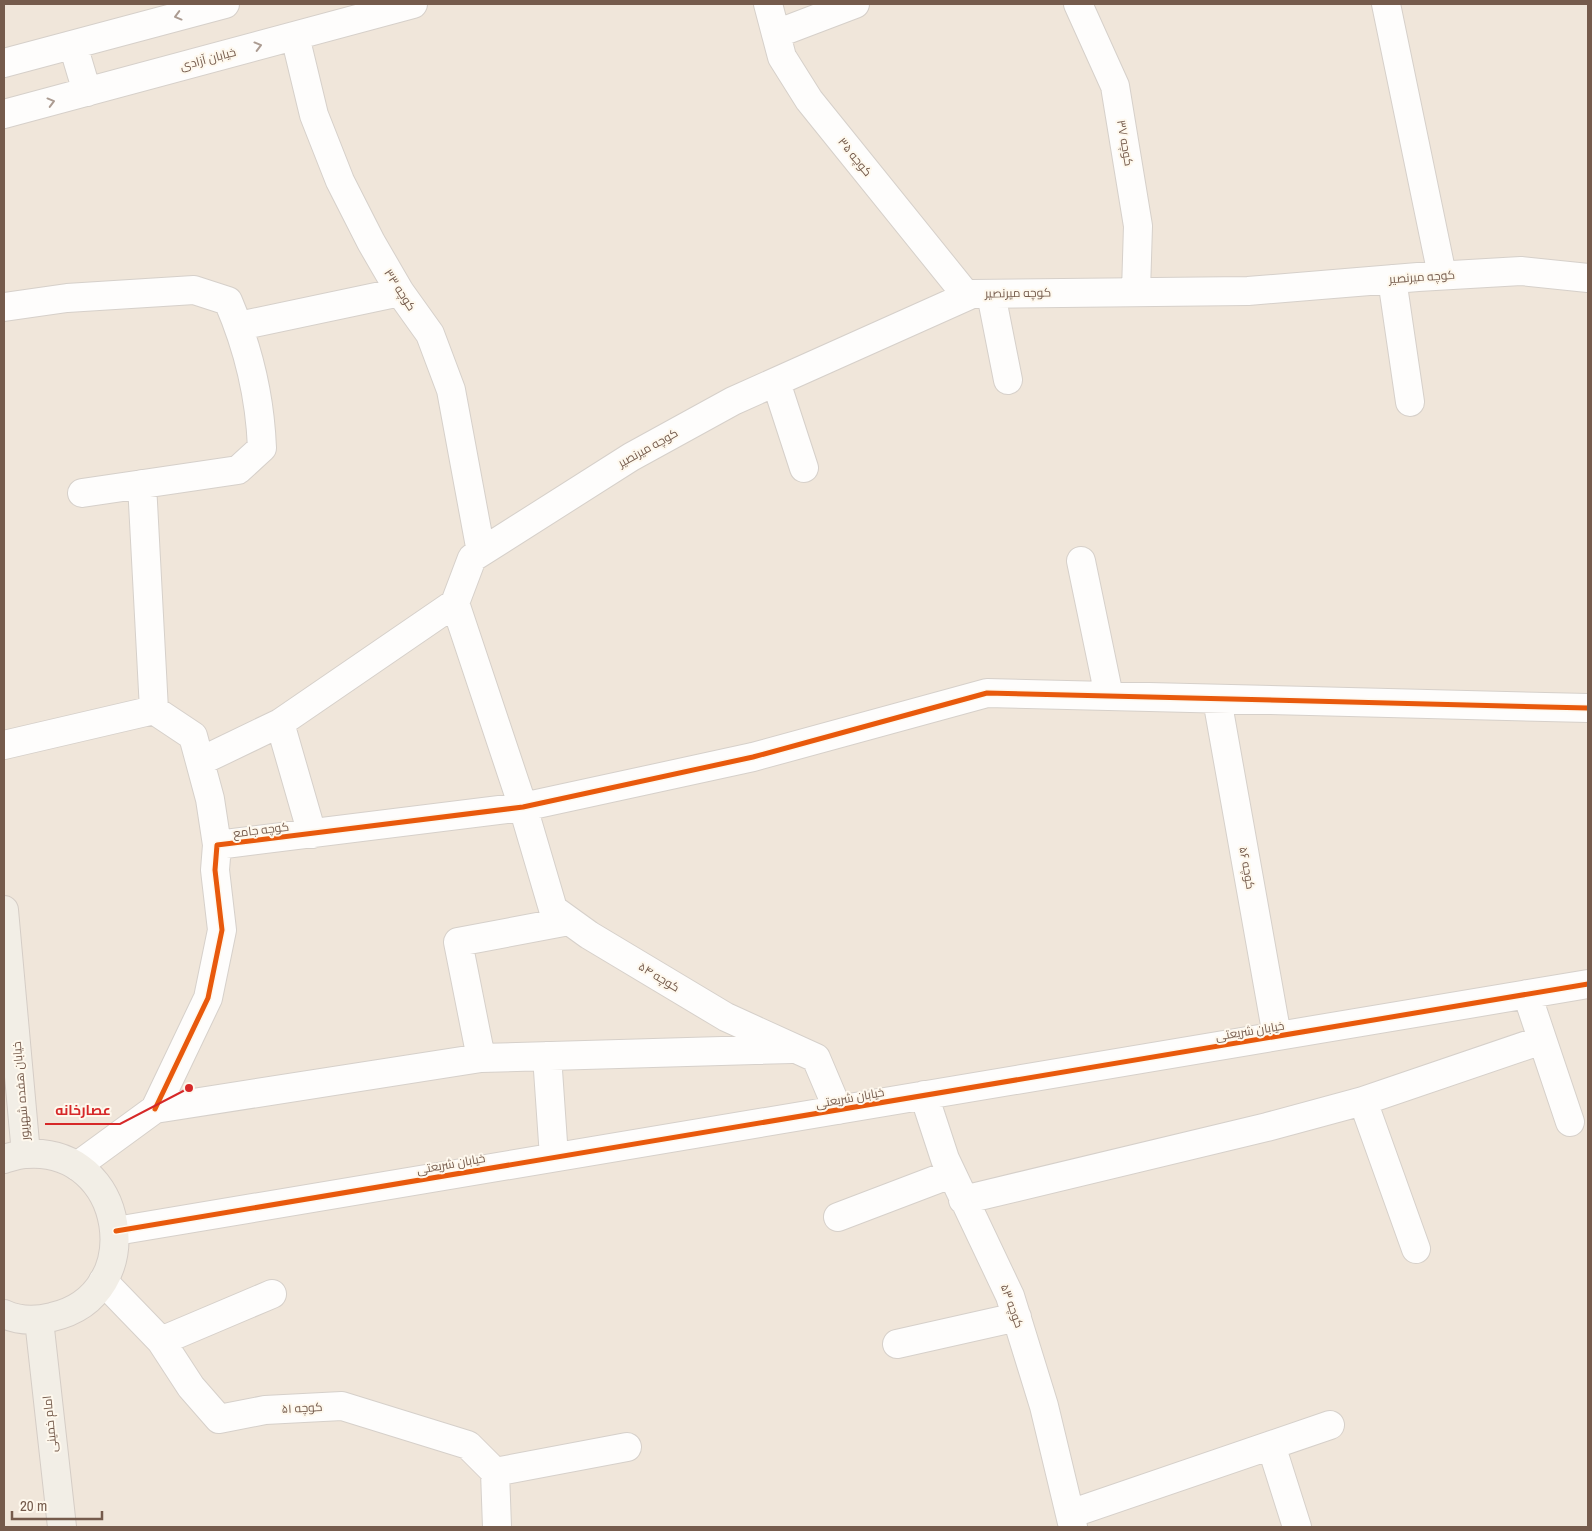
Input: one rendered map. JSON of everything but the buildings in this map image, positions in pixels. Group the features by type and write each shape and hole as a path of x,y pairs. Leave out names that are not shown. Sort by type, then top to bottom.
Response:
{"main road":[{"name":"خیابان هفده شهریور","path":"4,910 15,1156"},
{"path":"4,1314 12,1318 39,1320 64,1314 86,1301 104,1281 114,1257 116,1231 110,1206 97,1183 77,1166 53,1156 15,1156"},
{"name":"امام خمینی","path":"39,1320 62,1527"}],"street":[{"path":"4,63 225,4"},
{"name":"خیابان آزادی","path":"4,114 413,4"},
{"name":"کوچه ۳۵","path":"768,4 782,57 809,100 979,295"},
{"path":"776,34 855,4"},
{"name":"کوچه ۳۷","path":"1078,4 1115,86 1138,226 1136,291"},
{"path":"1386,4 1442,275"},
{"name":"کوچه ۳۳","path":"295,36 314,115 340,181 371,242 400,292 430,334 451,390 480,552"},
{"path":"73,45 87,92"},
{"name":"کوچه میرنصیر","path":"455,604 472,558 631,457 733,402 979,295 1136,291 1248,291 1442,275 1521,271 1588,278"},
{"path":"1392,279 1410,402"},
{"path":"4,307 68,298 194,290 228,302 239,326 261,412 262,448 238,470 82,493"},
{"path":"239,326 400,292"},
{"path":"979,295 1008,380"},
{"path":"776,382 804,468"},
{"path":"142,484 154,710"},
{"path":"1081,561 1109,696"},
{"path":"201,761 280,723 455,604"},
{"name":"کوچه ۵۴","path":"455,604 523,807 553,910 726,1017 816,1058 838,1110"},
{"name":"کوچه جامع","path":"155,1109 208,998 222,930 215,870 217,845 523,807 753,757 988,693 1588,708"},
{"name":"کوچه ۵۶","path":"1217,699 1277,1036"},
{"path":"4,745 154,710 193,736 201,761 217,845"},
{"path":"280,723 312,834"},
{"path":"481,1058 458,942 569,921"},
{"name":"خیابان شریعتی","path":"116,1231 1588,984"},
{"path":"1527,994 1570,1122"},
{"path":"963,1200 1267,1127 1362,1101 1542,1040"},
{"path":"77,1166 155,1109 481,1058 796,1049"},
{"path":"547,1056 554,1157"},
{"name":"کوچه ۵۳","path":"924,1095 951,1174 1010,1296 1044,1406 1072,1521"},
{"path":"1362,1101 1416,1249"},
{"path":"838,1217 951,1174"},
{"name":"کوچه ۵۱","path":"104,1281 161,1341 191,1387 219,1419 265,1410 342,1406 468,1445 494,1472"},
{"path":"161,1341 272,1294"},
{"path":"897,1344 1017,1317"},
{"path":"1072,1521 1271,1445 1330,1425"},
{"path":"1271,1445 1297,1527"},
{"path":"497,1527 494,1472 626,1447"}],"shaded area":[{"path":"4,4 1588,4 1588,1527 4,1527"}],"cycle path":[{"path":"155,1109 208,998 222,930 215,870 217,845 523,807 753,757 987,693 1588,708"},
{"path":"116,1231 1588,984"}],"place":[{"name":"عصارخانه","path":"189,1088"}]}
